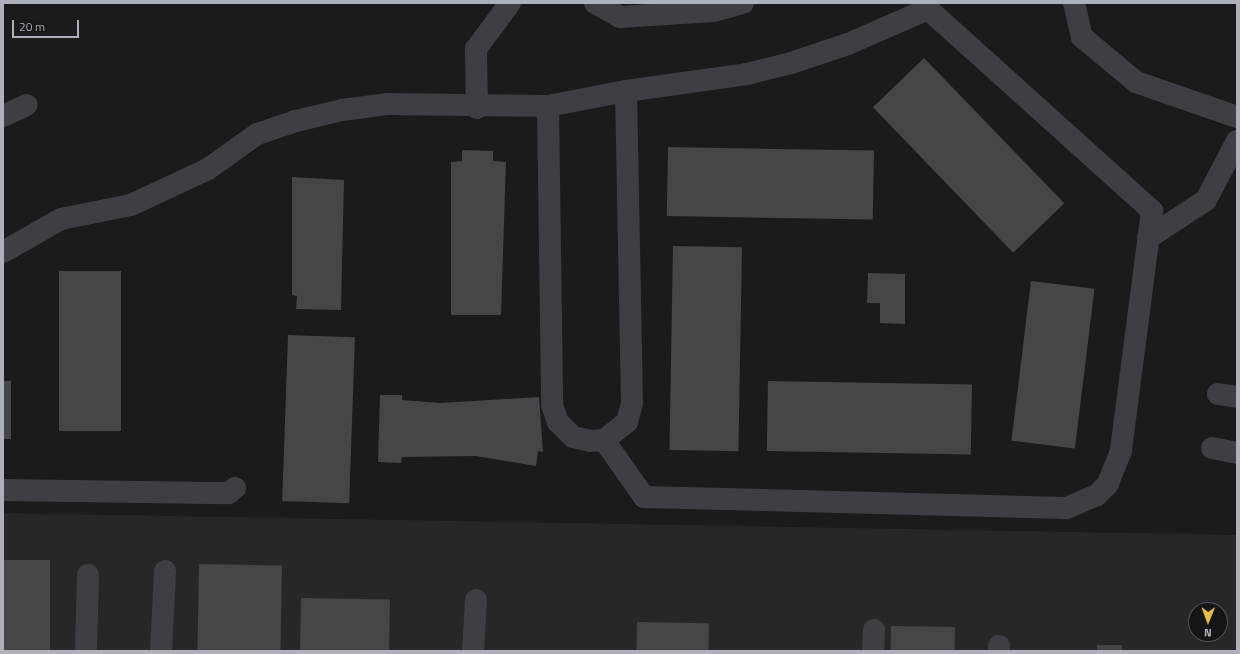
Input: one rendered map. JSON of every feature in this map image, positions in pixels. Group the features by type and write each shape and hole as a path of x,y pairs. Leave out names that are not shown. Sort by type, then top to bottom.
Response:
{"street":[{"path":"477,108 476,48 510,3"},
{"path":"595,3 620,17 713,11 743,3"},
{"path":"1074,3 1082,37 1136,82 1237,117"},
{"path":"3,252 61,219 131,205 208,169 257,134 296,121 342,110 387,104 477,108 548,106 626,91 747,74 791,63 848,44 928,8 1152,211 1121,451 1108,484 1097,495 1066,508 644,497 604,440"},
{"path":"548,106 552,405 558,422 573,437 604,440 627,422 632,403 626,91"},
{"path":"3,116 27,104"},
{"path":"1148,238 1206,200 1237,141"},
{"path":"1212,448 1237,453"},
{"path":"3,490 229,493 235,488"},
{"path":"161,651 165,570"},
{"path":"86,651 88,575"},
{"path":"473,651 476,600"}],"shaded area":[{"path":"3,513 1237,535 1237,651 3,651"}],"building":[{"path":"924,58 1064,203 1013,253 873,107"},
{"path":"668,147 874,151 873,220 667,216"},
{"path":"462,150 493,151 493,161 506,162 501,315 451,315 451,162 462,161"},
{"path":"292,177 344,180 341,310 296,309 297,296 292,295"},
{"path":"673,246 742,247 738,451 669,450"},
{"path":"59,271 121,271 121,431 59,431"},
{"path":"868,273 905,274 905,324 880,323 880,303 867,303"},
{"path":"1031,281 1095,289 1075,449 1011,441"},
{"path":"288,335 355,337 349,503 282,501"},
{"path":"3,381 11,381 11,439 3,439"},
{"path":"768,381 972,385 971,455 767,451"},
{"path":"380,395 402,395 402,400 440,403 539,397 543,452 538,451 536,466 476,456 402,457 401,463 378,462"},
{"path":"3,560 50,560 50,651 3,651"},
{"path":"199,564 282,565 280,651 197,651"},
{"path":"301,598 390,600 389,651 300,651"},
{"path":"637,622 709,623 709,651 636,651"},
{"path":"891,626 955,627 955,651 891,651"},
{"path":"1097,645 1122,645 1122,651 1097,651"}]}
